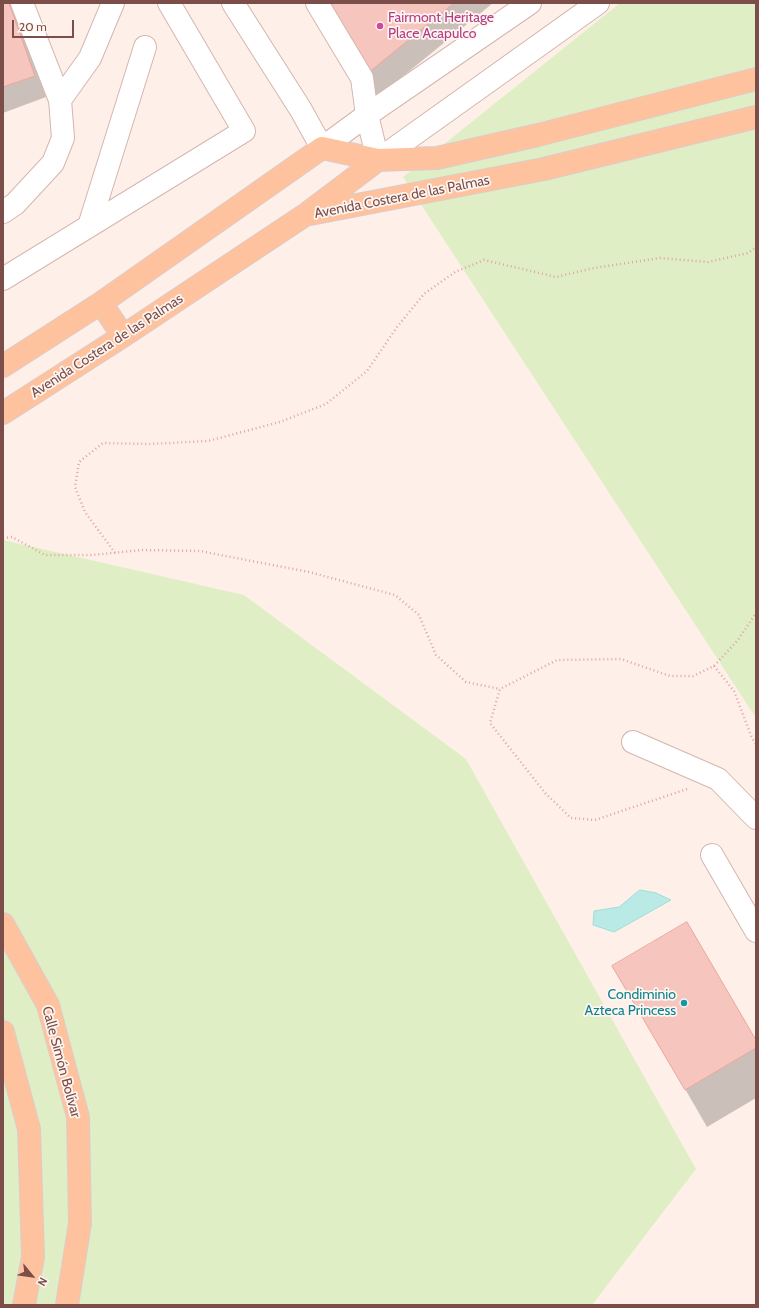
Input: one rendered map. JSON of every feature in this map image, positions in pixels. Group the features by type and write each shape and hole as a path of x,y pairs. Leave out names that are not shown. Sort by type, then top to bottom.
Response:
{"main road":[{"path":"3,366 101,303 322,148 378,160 437,158 538,135 756,79"},
{"name":"Avenida Costera de las Palmas","path":"3,413 123,336 305,215 544,169 756,117"},
{"path":"305,215 378,160"},
{"path":"101,303 123,336"},
{"name":"Calle Simón Bolívar","path":"3,924 48,1005 78,1117 80,1223 67,1305"},
{"path":"3,1032 29,1128 33,1257 24,1305"}],"street":[{"path":"3,212 15,204 53,163 63,138 60,100 22,3"},
{"path":"60,100 90,58 113,3"},
{"path":"3,279 244,130 169,3"},
{"path":"233,3 301,110 322,148 367,115 530,3"},
{"path":"317,3 362,78 367,115 378,160 598,3"},
{"path":"89,226 146,47"},
{"path":"633,742 718,779 756,818"},
{"path":"712,855 756,931"}],"path":[{"path":"115,553 85,512 75,487 79,462 103,443 149,444 208,441 280,422 326,404 367,371 397,327 424,294 455,272 484,260 556,277 594,268 660,258 708,262 748,253 756,248"},
{"path":"3,538 12,538 45,555 92,555 142,550 200,551 309,572 395,595 419,615 436,656 466,682 500,689 557,660 621,659 670,676 693,676 714,666 738,640 756,613"},
{"path":"714,666 734,691 752,738 756,744"},
{"path":"500,689 490,723 546,794 571,818 595,820 718,779"}],"green space":[{"path":"620,3 756,3 756,718 403,177"},
{"path":"3,540 244,595 466,759 696,1169 592,1305 3,1305"}],"water":[{"path":"640,890 656,893 671,900 614,932 593,925 594,911 619,907"}],"building":[{"path":"3,3 9,3 35,76 3,87"},
{"name":"Fairmont Heritage Place Acapulco","path":"322,3 454,3 362,78"},
{"name":"Condiminio Azteca Princess","path":"687,922 756,1040 756,1048 685,1090 612,966"}],"place":[{"name":"Fairmont Heritage Place Acapulco","path":"380,26"},
{"name":"Condiminio Azteca Princess","path":"684,1003"}]}
